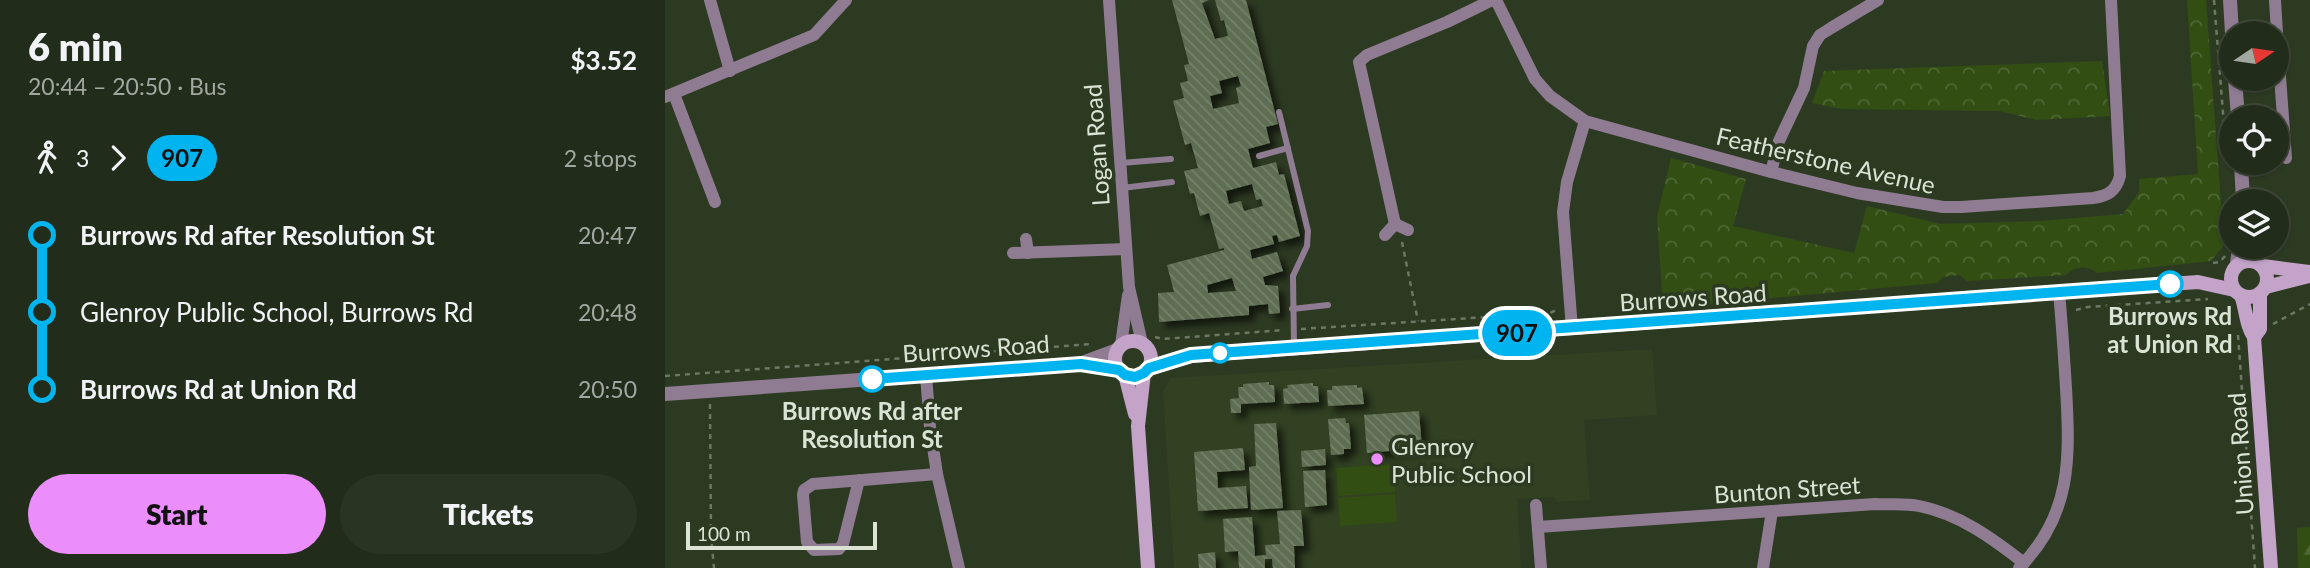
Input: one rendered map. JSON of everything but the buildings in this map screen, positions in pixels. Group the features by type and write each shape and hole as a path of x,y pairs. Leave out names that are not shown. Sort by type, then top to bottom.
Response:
{"main road":[{"path":"2248,260 2310,274 2263,290 2253,297 2238,293 2231,281 2235,268 2248,260"},
{"path":"2261,264 2267,276 2263,290"},
{"name":"Burrows Road","path":"1145,346 1191,355 1294,349 2198,282 2235,268"},
{"name":"Burrows Road","path":"2198,282 2238,293"},
{"name":"Union Road","path":"2263,290 2257,333 2271,568"},
{"name":"Union Road","path":"2238,293 2247,312 2249,330 2257,333"},
{"path":"1138,426 1122,373 1115,360 1119,347 1131,341 1145,346 1151,358 1146,371 1138,426 1148,568"},
{"name":"Burrows Road","path":"1146,371 1191,355"},
{"path":"1122,373 1135,377 1146,371"}],"street":[{"path":"710,0 730,71"},
{"path":"715,202 670,96 814,35 846,0"},
{"name":"Logan Road","path":"1109,0 1129,288 1145,346"},
{"path":"1408,230 1391,230 1359,62 1367,55 1494,0"},
{"name":"Featherstone Avenue","path":"1494,0 1535,79 1550,96 1585,121 1857,193 1943,207 2106,196 2117,186 2120,176 2109,3"},
{"path":"1771,172 1779,141 1804,88 1813,46 1820,35 1831,27 1878,0"},
{"path":"2230,0 2231,21"},
{"path":"2275,0 2276,21"},
{"path":"1572,329 1563,212 1567,182 1585,121"},
{"path":"1026,239 1028,253"},
{"path":"1013,253 1126,250"},
{"path":"2235,268 2237,259"},
{"path":"2259,259 2261,264"},
{"name":"Logan Road","path":"1119,347 1129,288"},
{"path":"2021,565 2048,531 2065,487 2069,458 2059,292"},
{"name":"Burrows Road","path":"1081,364 1119,347"},
{"name":"Burrows Road","path":"665,394 1081,364 1122,373"},
{"path":"926,375 937,474 959,568"},
{"path":"859,480 843,544 839,549 814,551 807,542 803,495 804,490 813,484 859,480 937,474"},
{"path":"1536,505 1541,568"},
{"name":"Bunton Street","path":"1538,527 1875,505 1918,506 1958,519 1993,539 2021,565"},
{"path":"1763,568 1772,511"}],"lane":[{"path":"1279,112 1309,239 1293,276 1294,349"},
{"path":"1259,156 1288,148"},
{"path":"1119,163 1171,159"},
{"path":"1121,188 1172,182"},
{"path":"1292,309 1328,305"}],"path":[{"path":"2214,0 2227,105"},
{"path":"1391,230 1400,235 1418,321"},
{"path":"2076,310 2217,298"},
{"path":"2257,333 2310,304"},
{"path":"1138,324 1145,325 1154,337 1163,339 1550,313 1558,310 1560,305"},
{"path":"2237,332 2255,568"},
{"path":"665,376 1098,344"},
{"path":"710,391 711,536 714,568"}],"shaded area":[{"name":"Glenroy Public School","path":"1652,349 1657,415 1584,420 1590,500 1558,502 1554,497 1517,499 1521,568 1174,568 1163,391 1171,378"}],"green space":[{"path":"2187,0 2206,0 2220,189 2219,251 2211,261 2097,273 2081,268 2066,275 1967,281 1960,275 1943,277 1937,283 1663,308 1657,217 1671,158 1746,179 1733,226 1854,253 1867,206 1940,224 2040,221 2123,214 2139,192 2139,179 2198,174"},
{"path":"2102,61 2110,116 2036,120 2000,111 1841,109 1812,103 1824,71"},
{"path":"1393,464 1395,492 1338,496 1336,468"},
{"path":"1395,494 1397,522 1340,526 1338,498"},
{"path":"2310,527 2310,568 2298,568 2297,528"}],"bus line":[{"name":"907","path":"872,379 1081,364 1119,370 1125,375 1135,377 1149,368 1191,355 2170,284"}],"place":[{"name":"Burrows Rd at Union Rd","path":"2170,284"},
{"name":"Burrows Rd after Resolution St","path":"872,379"},
{"name":"Glenroy Public School","path":"1377,459"}]}
